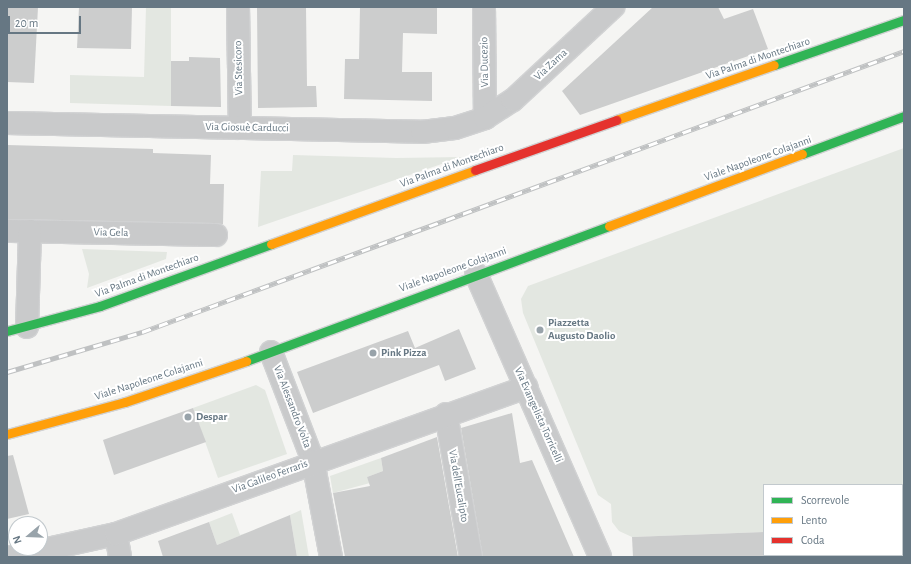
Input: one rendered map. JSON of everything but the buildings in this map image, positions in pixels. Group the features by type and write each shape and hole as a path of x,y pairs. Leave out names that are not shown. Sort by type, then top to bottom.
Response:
{"street":[{"name":"Via Stesicoro","path":"238,7 240,128"},
{"name":"Via Ducezio","path":"484,7 485,118"},
{"name":"Via Zama","path":"485,118 518,95 613,7"},
{"name":"Via Palma di Montechiaro","path":"17,329 100,306 513,156 904,20"},
{"name":"Viale Napoleone Colajanni","path":"7,434 125,402 271,352 476,274 904,116"},
{"name":"Via Giosuè Carducci","path":"7,123 422,132 455,128 485,118"},
{"name":"Via Gela","path":"7,231 216,235"},
{"path":"17,329 30,231"},
{"name":"Via Evangelista Torricelli","path":"476,274 600,557"},
{"name":"Via Alessandro Volta","path":"271,352 313,461 331,557"},
{"name":"Via Galileo Ferraris","path":"11,557 116,534 313,461 526,387"},
{"name":"Via dell'Eucalipto","path":"446,414 471,557"},
{"path":"116,534 120,557"}],"shaded area":[{"path":"146,7 171,7 171,106 70,103 70,75 144,77"},
{"path":"904,148 904,528 903,484 763,484 763,532 632,537 619,531 612,522 611,504 598,495 523,313 521,299 528,286"},
{"path":"293,155 396,158 462,157 258,227 261,171 292,171"},
{"path":"82,249 167,252 166,259 87,288 89,274"},
{"path":"256,385 265,390 287,454 218,478 193,408"},
{"path":"381,458 383,471 367,477 370,483 333,493 330,476"},
{"path":"301,510 309,557 297,557 290,515"},
{"path":"232,513 240,535 249,532 217,545 209,522"}],"railway":[{"path":"7,372 142,332 904,51"}],"traffic: fast":[{"path":"774,65 904,20"},
{"path":"802,154 904,116"},
{"path":"246,361 609,226"},
{"path":"7,331 100,306 271,244"}],"traffic: slow":[{"path":"616,120 774,65"},
{"path":"609,226 802,154"},
{"path":"271,244 475,170"},
{"path":"7,434 125,402 246,361"}],"traffic: jam":[{"path":"475,170 616,120"}],"place":[{"name":"Piazzetta Augusto Daolio","path":"540,330"},
{"name":"Pink Pizza","path":"373,353"},
{"name":"Despar","path":"188,417"}]}
